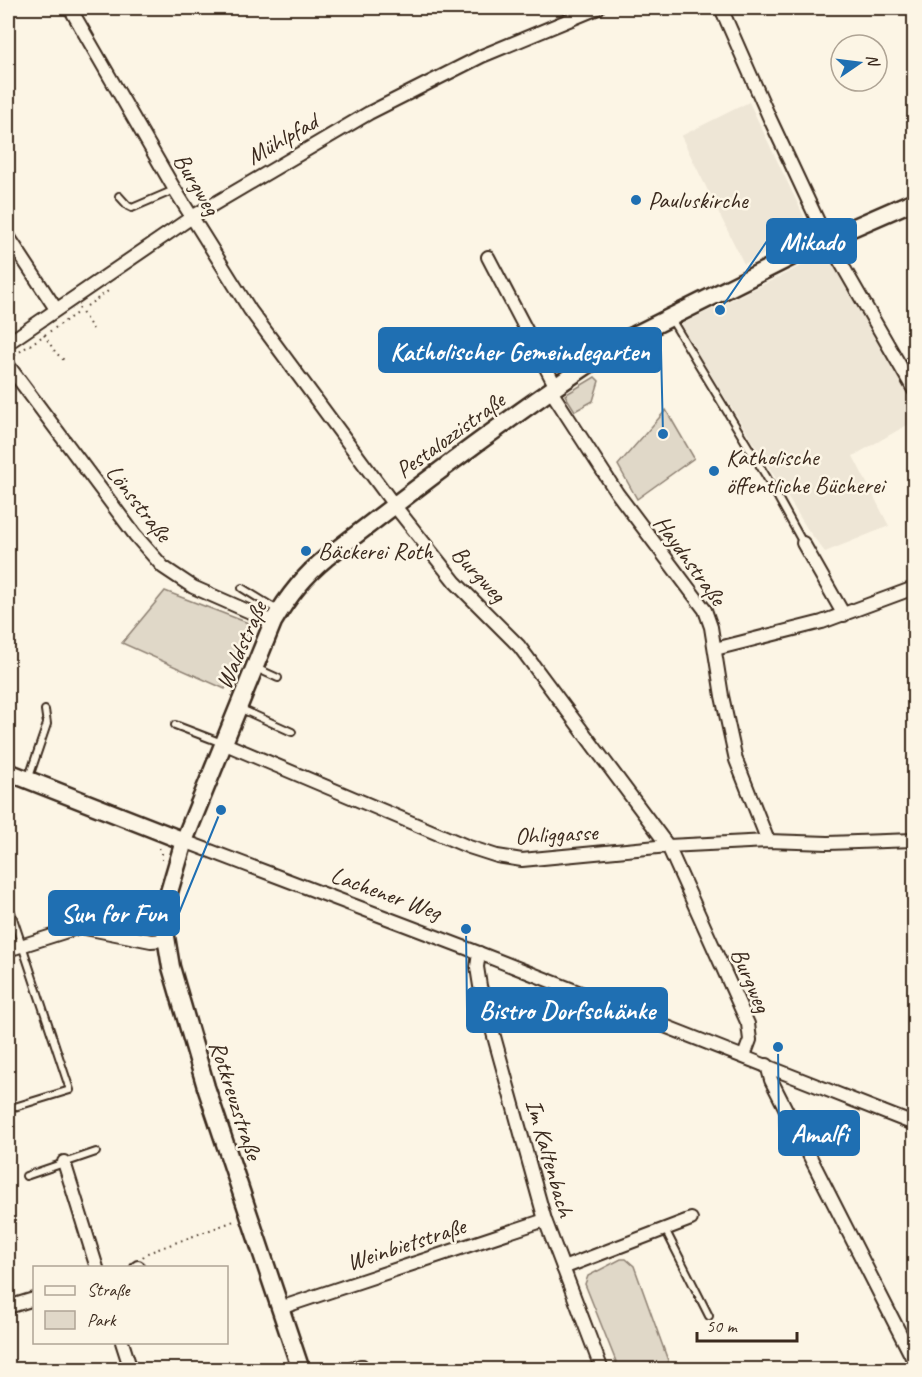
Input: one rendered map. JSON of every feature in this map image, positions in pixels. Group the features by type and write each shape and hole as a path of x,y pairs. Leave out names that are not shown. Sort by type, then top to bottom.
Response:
{"main road":[{"name":"Pestalozzistraße","path":"394,505 627,339 827,239 915,201"},
{"name":"Waldstraße","path":"183,841 276,617 313,568 394,505"},
{"name":"Lachener Weg","path":"8,772 183,841"},
{"name":"Rotkreuzstraße","path":"183,841 167,899 165,940 185,1019 301,1370"}],"street":[{"name":"Burgweg","path":"70,8 175,190 250,310 394,505 455,582 519,646 668,846 748,1024 750,1040 744,1056"},
{"name":"Mühlpfad","path":"8,343 192,217 379,108 482,56 598,8"},
{"path":"721,8 827,239 909,369 915,390"},
{"path":"8,236 56,309"},
{"name":"Haydnstraße","path":"488,257 554,389 616,493 705,610 711,627 722,696 736,760 768,841"},
{"name":"Lönsstraße","path":"8,366 135,535 164,567 193,587 276,617"},
{"path":"803,543 844,615"},
{"path":"715,649 844,615 915,588"},
{"name":"Ohliggasse","path":"223,743 469,847 496,856 522,860 668,846 768,841 828,843 915,840"},
{"name":"Lachener Weg","path":"183,841 479,953 915,1124"},
{"path":"8,950 80,927 151,941 165,940"},
{"name":"Im Kaltenbach","path":"479,953 477,967 480,986 545,1220 598,1369"},
{"path":"767,1065 771,1080 915,1361"},
{"path":"64,1162 96,1266"},
{"path":"563,1269 691,1219"},
{"name":"Weinbietstraße","path":"280,1308 545,1220"},
{"path":"8,1307 33,1299"},
{"path":"123,1344 131,1370"}],"lane":[{"path":"120,196 132,208 175,190"},
{"path":"670,317 766,476 803,543"},
{"path":"242,588 276,617"},
{"path":"255,668 278,678"},
{"path":"238,708 292,732"},
{"path":"27,780 47,724 45,710"},
{"path":"175,725 223,743"},
{"path":"8,903 70,1090 8,1109"},
{"path":"26,1176 96,1152"},
{"path":"665,1228 709,1316"},
{"path":"340,1370 363,1363 365,1370"}],"path":[{"path":"73,298 93,328"},
{"path":"36,322 56,353 65,361"},
{"path":"138,1266 145,1254 249,1215"}],"shaded area":[{"path":"749,102 808,225 805,234 744,264 681,136"},
{"path":"830,252 914,401 914,421 853,456 889,526 825,552 808,530 680,325"}],"green space":[{"path":"595,377 599,381 593,401 575,411 565,395"},
{"path":"666,410 694,458 637,499 618,465"},
{"path":"165,591 251,624 225,689 122,643"},
{"path":"621,1259 626,1259 634,1266 671,1369 619,1369 585,1284 588,1276"}],"place":[{"name":"Pauluskirche","path":"636,200"},
{"name":"Mikado","path":"720,310"},
{"name":"Katholischer Gemeindegarten","path":"663,434"},
{"name":"Katholische öffentliche Bücherei","path":"714,471"},
{"name":"Bäckerei Roth","path":"306,551"},
{"name":"Sun for Fun","path":"221,810"},
{"name":"Bistro Dorfschänke","path":"466,929"},
{"name":"Amalfi","path":"778,1047"}]}
